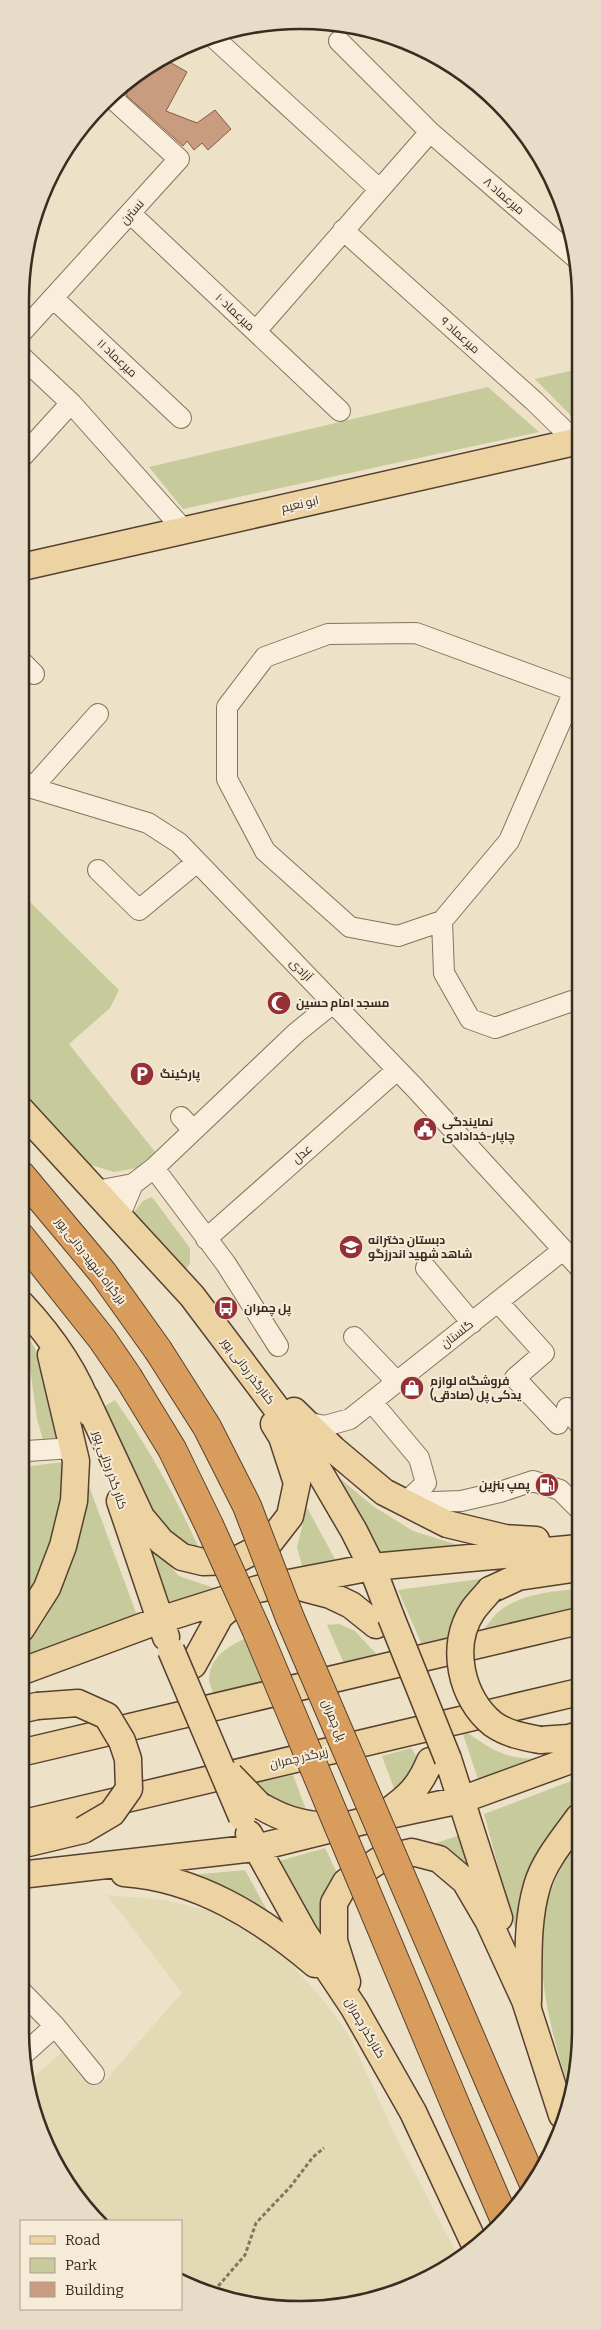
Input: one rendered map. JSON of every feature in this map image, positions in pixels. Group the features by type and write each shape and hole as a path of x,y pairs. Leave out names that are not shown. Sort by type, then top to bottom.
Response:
{"highway":[{"name":"بزرگراه شهید ردانی پور","path":"29,1185 102,1273 158,1350"},
{"path":"29,1247 102,1339 128,1377 172,1449 256,1629 502,2213"},
{"name":"پل چمران","path":"158,1350 207,1426 247,1506 290,1618 530,2174"}],"main road":[{"name":"ابو نعیم","path":"29,566 572,442"},
{"name":"کنارگذر ردانی پور","path":"29,1119 192,1296 302,1442 354,1531 372,1567 384,1621"},
{"path":"85,1397 141,1517 161,1541 182,1557 203,1562 234,1561 268,1543 290,1516 297,1483 282,1437 192,1296"},
{"path":"192,1296 224,1329 278,1395 342,1457 384,1492 447,1524 505,1538 572,1543"},
{"name":"کنار گذر ردانی پور","path":"29,1313 45,1330 85,1397 171,1650 219,1763 251,1811"},
{"path":"29,1615 47,1588 63,1546 74,1501 76,1461 45,1330"},
{"path":"29,1669 160,1620 247,1593 286,1584 372,1567 572,1549"},
{"path":"572,1569 518,1577 490,1590 472,1611 462,1635 460,1662 466,1689 476,1705 494,1724 515,1735 540,1740 572,1737"},
{"path":"286,1584 330,1595 384,1621 411,1668 424,1698 439,1760 461,1800 560,2109"},
{"path":"198,1716 192,1665 220,1616 247,1593"},
{"path":"29,1751 572,1623"},
{"name":"زیرگذر چمران","path":"29,1822 572,1694"},
{"path":"29,1708 78,1703 107,1716 122,1741 128,1759 128,1789 112,1813 83,1830 29,1843"},
{"path":"380,1817 407,1798 439,1760"},
{"path":"29,1874 256,1848 380,1817 461,1800 572,1760"},
{"path":"251,1811 306,1824 342,1827"},
{"name":"کنارگذر چمران","path":"251,1811 256,1848 304,1933 354,2008 413,2112 473,2240"},
{"path":"528,2007 530,1918 537,1884 555,1850 572,1826"},
{"path":"354,2008 334,1941 334,1903 346,1882 381,1859 412,1852 438,1859 465,1881 489,1922 528,2007"},
{"path":"65,1869 151,1875 185,1884 219,1900 264,1923 290,1943 317,1966 354,2008"}],"street":[{"path":"218,42 379,189"},
{"name":"میرعماد ۸","path":"339,42 430,132 568,251"},
{"name":"نسترن","path":"29,324 179,159 115,101"},
{"path":"256,332 430,132"},
{"name":"میرعماد ۱۰","path":"131,214 340,411"},
{"name":"میرعماد ۹","path":"343,230 572,436"},
{"name":"میرعماد ۱۱","path":"53,298 181,418"},
{"path":"29,364 71,403 184,530"},
{"path":"29,449 71,403"},
{"path":"572,689 416,633 328,634 265,657 227,707 227,779 265,851 350,927 398,936 442,921 509,841 572,699"},
{"path":"29,782 98,714"},
{"name":"آزادی","path":"29,785 148,823 179,843 397,1070 572,1260"},
{"path":"98,870 139,910 197,862"},
{"path":"442,921 444,973 470,1019 495,1028 572,1001"},
{"path":"96,1190 133,1184 154,1168 187,1124 333,1003"},
{"name":"عدل","path":"206,1238 397,1070"},
{"path":"154,1168 226,1264 278,1346"},
{"path":"119,1217 133,1184"},
{"name":"گلستان","path":"350,1419 563,1250"},
{"path":"426,1268 472,1322"},
{"path":"498,1302 544,1354 515,1378 562,1416 572,1421"},
{"path":"354,1337 397,1382"},
{"path":"372,1402 418,1458 426,1483 405,1503"},
{"path":"305,1422 325,1426 350,1419"},
{"path":"342,1457 343,1437 350,1419"},
{"path":"29,1451 73,1448"},
{"path":"405,1503 461,1501 500,1492 533,1481 560,1490 572,1502"},
{"path":"29,1999 55,2026 94,2074"},
{"path":"29,2049 55,2026"}],"path":[{"path":"217,2288 245,2255 256,2223 291,2186 313,2157 324,2148"}],"shaded area":[{"path":"107,1895 164,1900 214,1912 254,1933 291,1964 324,2001 350,2037 394,2133 456,2252 421,2273 371,2292 318,2301 283,2301 230,2292 182,2274 182,2220 106,2220 85,2195 57,2150 43,2117 33,2077 61,2053 103,2083 182,1993"}],"green space":[{"path":"572,371 572,417 535,379"},
{"path":"488,387 539,432 183,509 149,467"},
{"path":"29,901 119,990 110,1008 69,1044 156,1153 137,1168 114,1172 88,1164 29,1104"},
{"path":"152,1197 190,1248 190,1263 184,1274 130,1217 143,1201"},
{"path":"29,1338 41,1359 61,1431 53,1441 43,1440 37,1419 29,1361"},
{"path":"115,1400 140,1437 162,1475 202,1555 165,1533 118,1436 102,1408"},
{"path":"62,1462 60,1513 44,1568 29,1595 29,1466"},
{"path":"336,1475 373,1506 413,1531 471,1549 380,1557"},
{"path":"86,1478 138,1618 29,1662 29,1642 37,1632 59,1592 77,1525"},
{"path":"303,1500 336,1561 303,1569 297,1547 303,1523"},
{"path":"136,1520 165,1561 179,1576 223,1591 172,1608"},
{"path":"480,1579 482,1589 450,1637 422,1645 398,1590"},
{"path":"572,1590 572,1612 479,1636 496,1614 505,1607 525,1598"},
{"path":"339,1624 355,1631 379,1657 345,1666 327,1625"},
{"path":"246,1638 263,1682 215,1698 209,1678 213,1664 227,1649"},
{"path":"461,1728 502,1753 523,1758 549,1758 480,1785"},
{"path":"411,1748 416,1756 413,1772 396,1794 382,1756"},
{"path":"293,1775 308,1815 275,1805 254,1783"},
{"path":"572,1781 572,1803 544,1845 519,1944 484,1814"},
{"path":"460,1835 482,1896 424,1847"},
{"path":"325,1848 338,1875 326,1950 272,1863"},
{"path":"572,1848 572,2047 567,2082 551,2027 542,1960 542,1938 546,1905"},
{"path":"245,1870 273,1921 180,1876"}],"building":[{"path":"170,62 187,72 166,111 197,123 215,110 231,129 208,150 202,143 194,150 187,141 183,146 127,96 126,92 135,85"}],"place":[{"name":"مسجد امام حسین","path":"279,1003"},
{"name":"پارکینگ","path":"142,1074"},
{"name":"نمایندگی چاپار-خدادادی","path":"425,1129"},
{"name":"دبستان دخترانه شاهد شهید اندرزگو","path":"351,1247"},
{"name":"پل چمران","path":"226,1308"},
{"name":"فروشگاه لوازم یدکی پل (صادقی)","path":"412,1388"},
{"name":"پمپ بنزین","path":"547,1485"}]}
